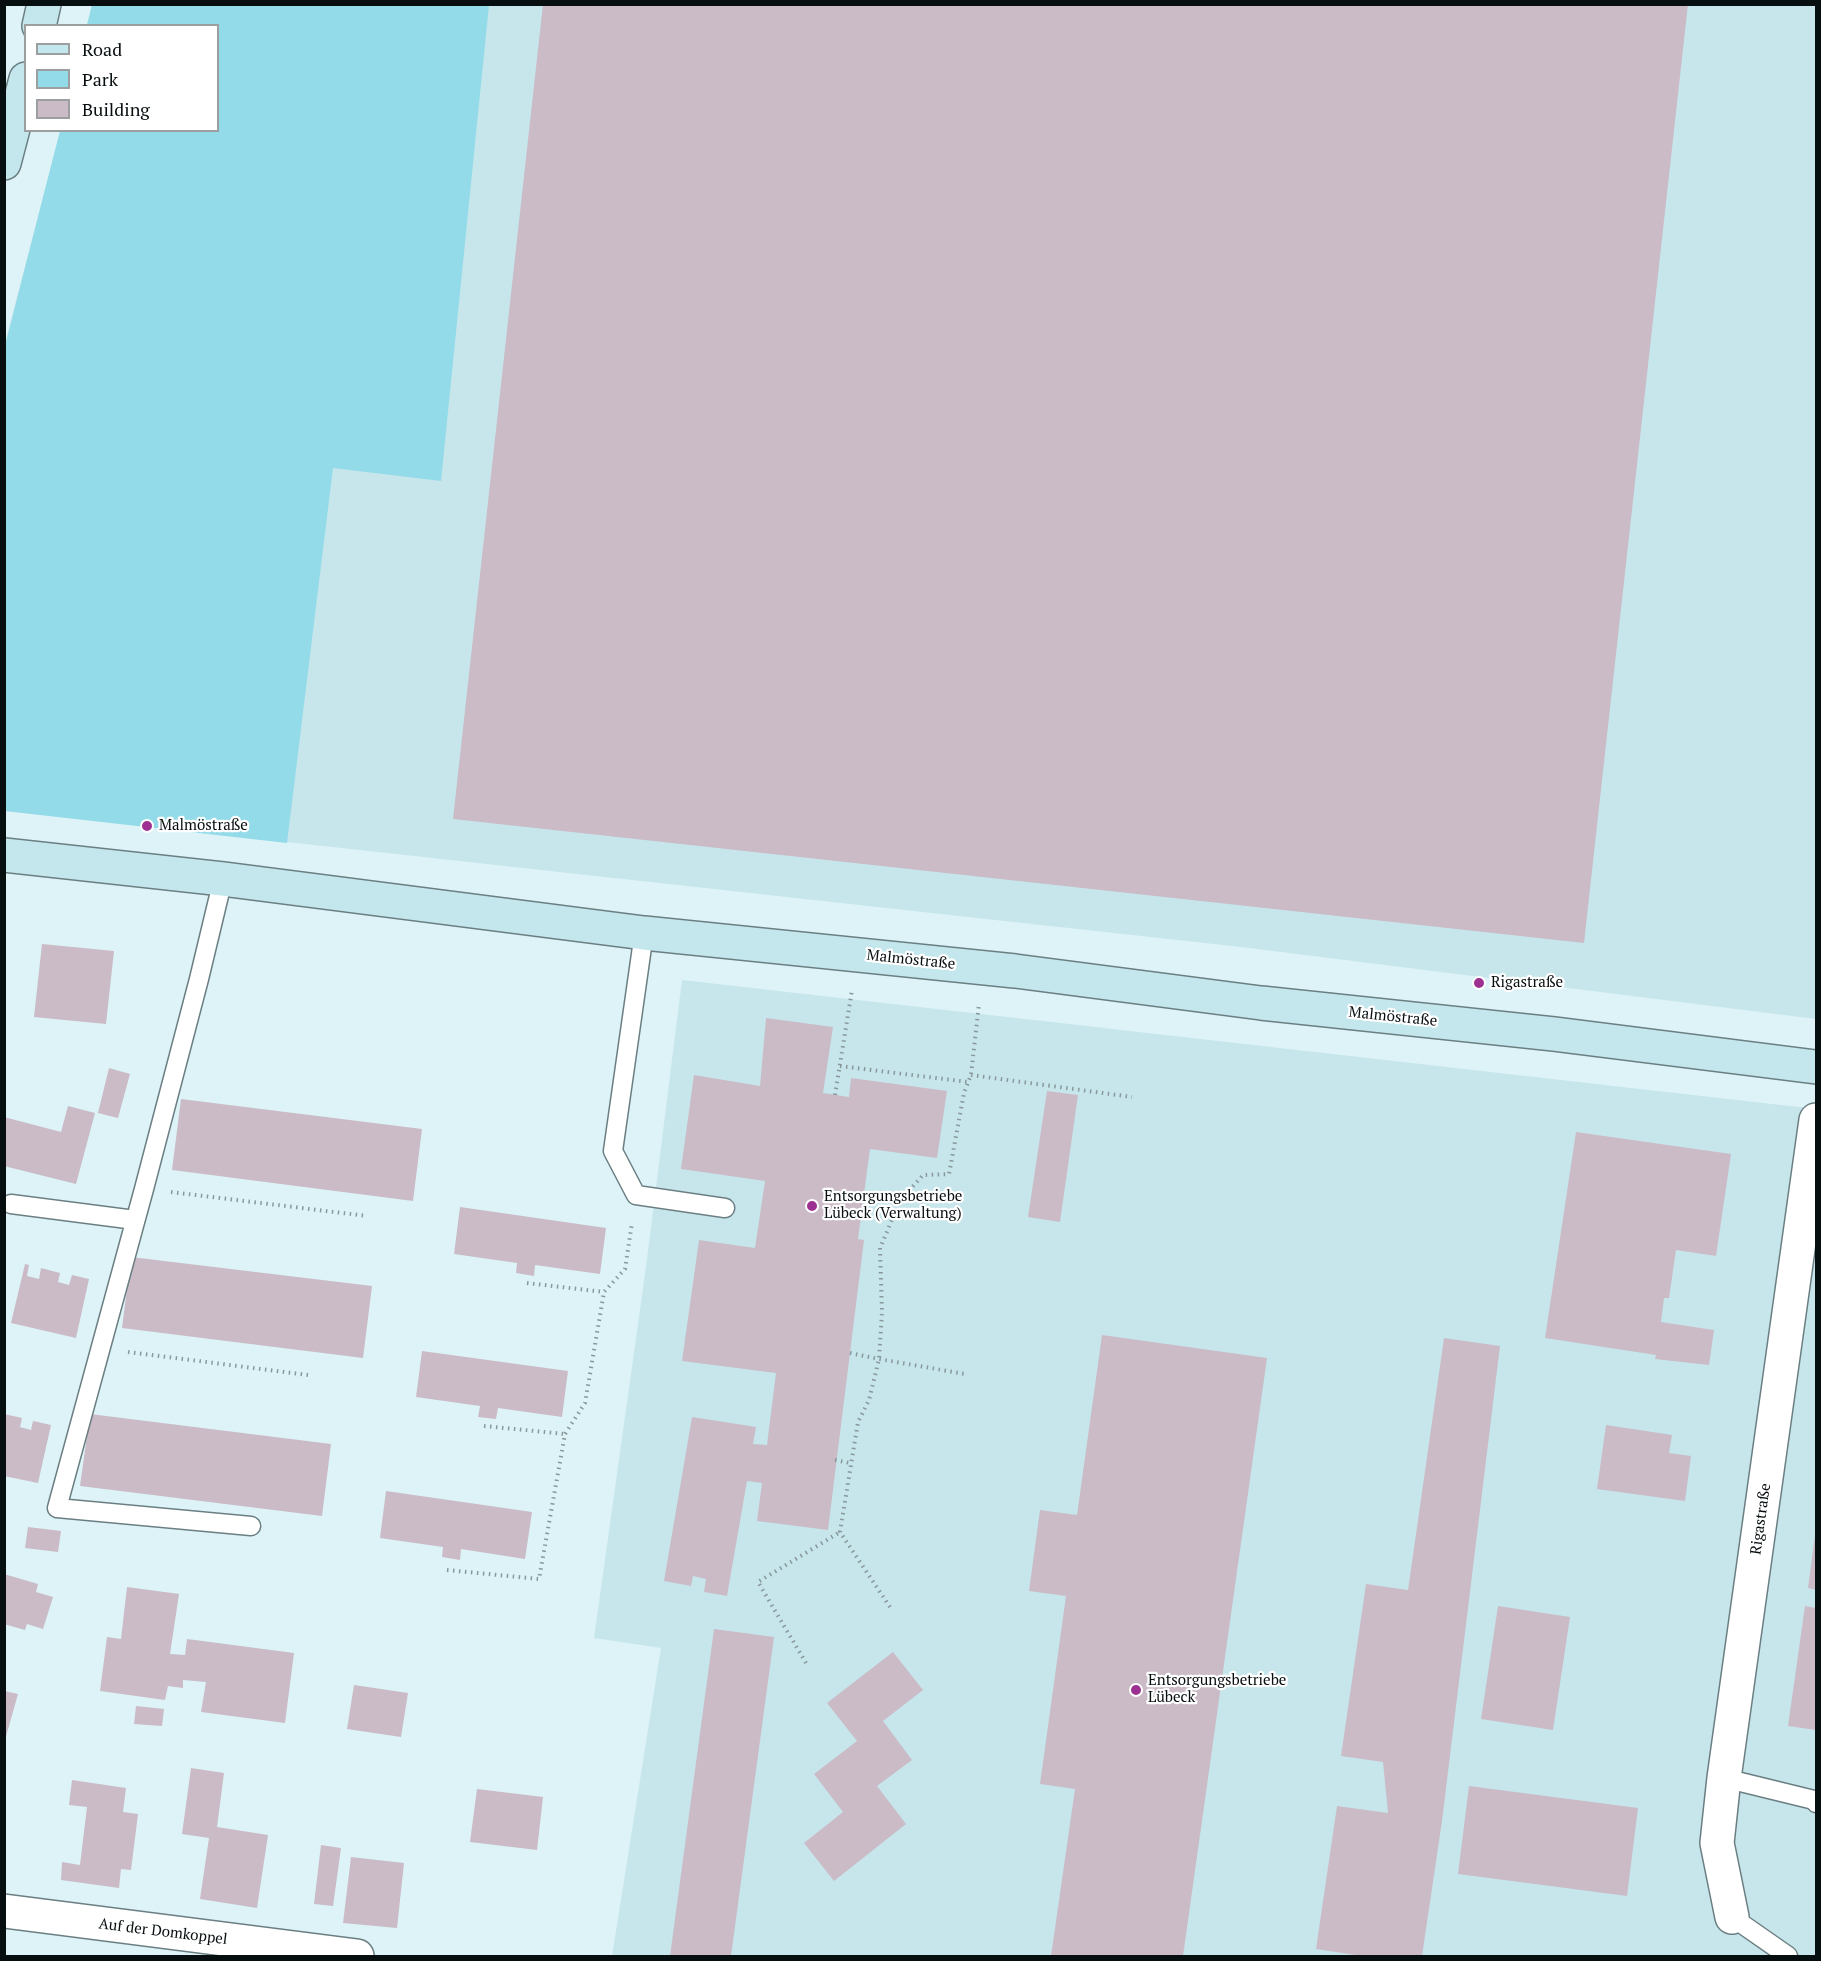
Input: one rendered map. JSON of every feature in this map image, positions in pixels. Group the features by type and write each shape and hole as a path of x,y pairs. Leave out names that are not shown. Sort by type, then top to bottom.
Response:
{"street":[{"path":"39,24 44,4"},
{"path":"4,163 24,87"},
{"name":"Malmöstraße","path":"4,855 223,879 644,933 1015,971 1261,1003 1554,1034 1816,1067"},
{"name":"Rigastraße","path":"1732,1917 1717,1843 1724,1778 1816,1120"},
{"name":"Auf der Domkoppel","path":"4,1911 357,1956"}],"lane":[{"path":"223,879 200,979 57,1508 251,1526"},
{"path":"644,933 613,1151 636,1195 725,1208"},
{"path":"11,1204 135,1220"},
{"path":"1724,1778 1814,1800 1816,1803"},
{"path":"1732,1917 1788,1956"}],"path":[{"path":"835,1095 852,990"},
{"path":"890,1607 840,1532 858,1422 869,1400 879,1359 882,1313 880,1248 900,1201 922,1174 949,1174 964,1093 971,1076 979,1004"},
{"path":"840,1066 968,1082"},
{"path":"971,1076 1132,1097"},
{"path":"144,1189 367,1216"},
{"path":"447,1570 538,1579 565,1434 585,1403 604,1292 625,1269 636,1195"},
{"path":"527,1283 604,1292"},
{"path":"100,1348 308,1375"},
{"path":"850,1353 965,1374"},
{"path":"484,1426 565,1434"},
{"path":"835,1460 850,1463"},
{"path":"806,1663 758,1582 840,1532"}],"shaded area":[{"path":"92,5 1816,5 1816,1019 1241,947 5,811 4,347 60,132 219,132 219,24 87,24"},
{"path":"682,980 1816,1109 1816,1956 612,1956 661,1648 594,1638 646,1267"}],"green space":[{"path":"92,5 489,5 441,481 333,468 287,843 5,811 5,346 60,132 219,132 219,24 87,24"}],"building":[{"path":"543,4 1688,4 1584,943 453,819"},
{"path":"42,944 114,951 106,1024 34,1017"},
{"path":"766,1018 833,1027 823,1093 849,1097 851,1078 947,1091 937,1158 870,1149 858,1239 864,1240 828,1530 757,1521 762,1483 747,1481 727,1596 704,1592 706,1579 693,1576 691,1586 664,1581 692,1417 756,1427 753,1444 767,1445 776,1373 682,1361 699,1240 755,1248 765,1181 681,1169 694,1075 760,1086"},
{"path":"109,1068 130,1074 118,1118 98,1113"},
{"path":"1047,1091 1078,1095 1060,1222 1028,1217"},
{"path":"181,1099 422,1129 413,1201 172,1170"},
{"path":"68,1106 95,1113 76,1184 4,1166 4,1117 61,1132"},
{"path":"1576,1132 1731,1154 1716,1256 1676,1250 1669,1298 1664,1298 1661,1322 1714,1330 1709,1365 1655,1359 1656,1355 1545,1338"},
{"path":"460,1207 606,1228 600,1274 535,1265 534,1276 516,1273 517,1263 454,1254"},
{"path":"131,1257 372,1286 363,1358 122,1328"},
{"path":"25,1264 29,1265 27,1276 39,1279 41,1268 60,1273 58,1282 69,1285 72,1275 89,1279 76,1338 11,1323"},
{"name":"Entsorgungsbetriebe Lübeck","path":"1102,1335 1267,1358 1183,1956 1051,1956 1075,1789 1040,1784 1066,1596 1029,1591 1040,1510 1077,1515"},
{"path":"1444,1338 1500,1346 1442,1821 1422,1956 1362,1956 1316,1949 1337,1806 1388,1813 1383,1762 1341,1756 1366,1584 1408,1590"},
{"path":"422,1351 568,1371 562,1417 498,1408 496,1419 478,1417 480,1406 416,1397"},
{"path":"4,1414 22,1418 20,1427 31,1430 33,1421 51,1425 38,1483 4,1476"},
{"path":"90,1414 331,1444 322,1516 80,1486"},
{"path":"1606,1425 1672,1435 1669,1453 1691,1456 1685,1501 1597,1489"},
{"path":"386,1491 532,1512 525,1559 461,1549 460,1560 442,1557 443,1547 380,1538"},
{"path":"28,1527 61,1531 58,1552 25,1548"},
{"path":"1816,1535 1816,1590 1808,1588"},
{"path":"4,1574 38,1584 36,1592 53,1597 43,1629 27,1624 25,1630 4,1624"},
{"path":"127,1587 179,1594 170,1654 185,1655 187,1639 294,1653 285,1723 201,1712 206,1682 183,1680 183,1688 168,1686 165,1700 100,1691 107,1637 121,1639"},
{"path":"1498,1606 1570,1617 1553,1730 1481,1719"},
{"path":"1805,1606 1816,1608 1816,1730 1788,1726"},
{"path":"714,1629 774,1637 731,1956 670,1956"},
{"path":"893,1652 923,1690 883,1721 912,1760 877,1786 906,1824 834,1881 804,1843 843,1812 814,1774 857,1741 827,1703"},
{"path":"354,1685 408,1693 401,1737 347,1729"},
{"path":"4,1691 18,1694 5,1740 4,1740"},
{"path":"136,1706 164,1709 162,1726 134,1724"},
{"path":"191,1768 224,1773 217,1827 268,1835 257,1908 200,1899 209,1838 182,1834"},
{"path":"72,1780 126,1788 123,1812 138,1814 131,1870 121,1869 119,1888 61,1880 62,1862 80,1865 87,1807 69,1805"},
{"path":"1469,1786 1638,1808 1627,1896 1458,1874"},
{"path":"477,1789 543,1797 537,1850 470,1842"},
{"path":"321,1845 341,1848 333,1906 314,1904"},
{"path":"351,1857 404,1863 397,1928 343,1923"}],"place":[{"name":"Malmöstraße","path":"147,826"},
{"name":"Rigastraße","path":"1479,983"},
{"name":"Entsorgungsbetriebe Lübeck (Verwaltung)","path":"812,1206"},
{"name":"Entsorgungsbetriebe Lübeck","path":"1136,1690"}]}
